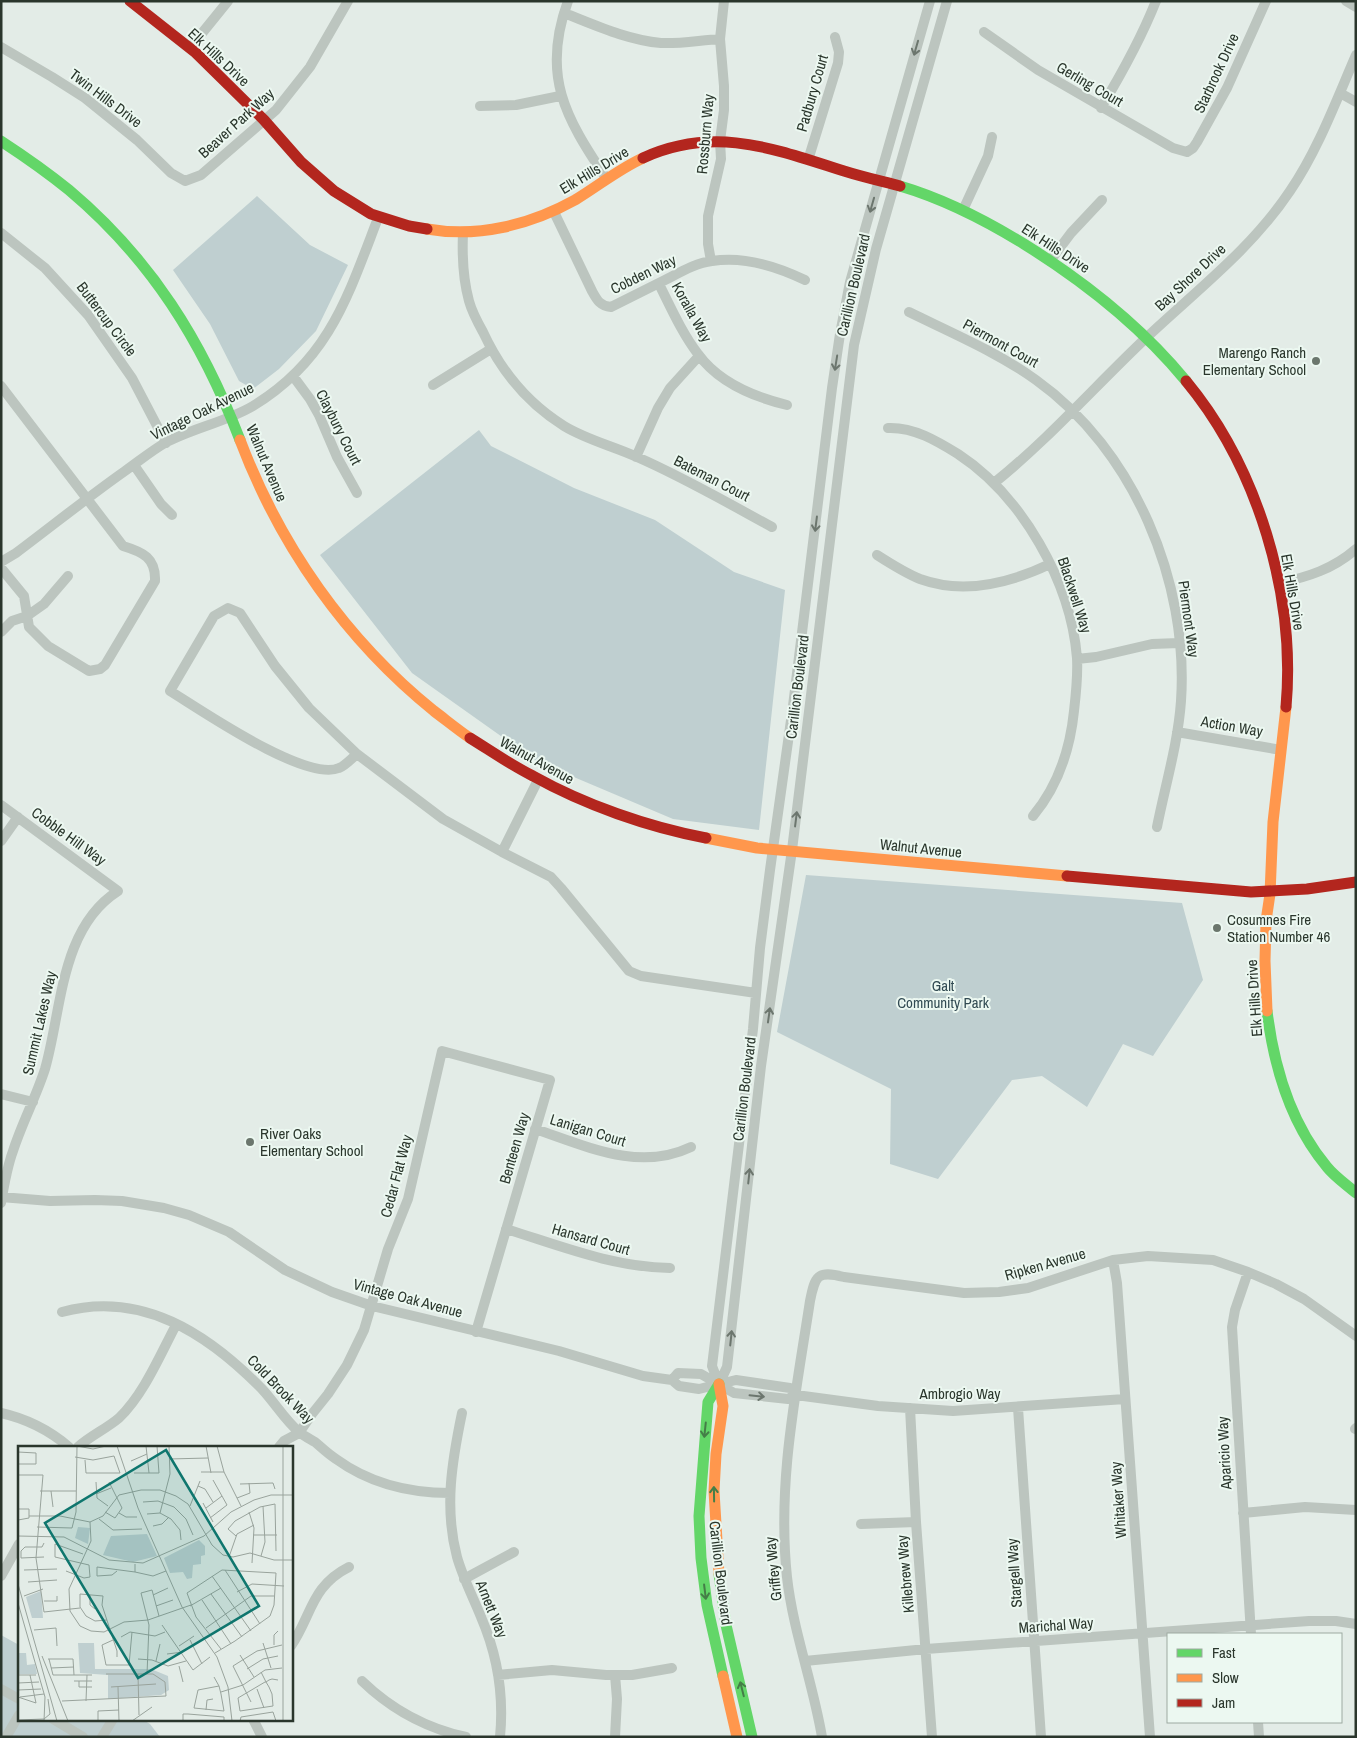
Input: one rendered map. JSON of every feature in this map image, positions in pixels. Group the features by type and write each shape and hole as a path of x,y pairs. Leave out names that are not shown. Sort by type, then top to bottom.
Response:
{"street":[{"name":"Elk Hills Drive","path":"130,1 190,48 265,120 288,150 312,172 341,196 378,218 417,228 463,233 513,227 554,212 583,195 606,178 650,154 679,146 720,141 751,143 809,157 835,168 895,184 932,196 963,210 1050,260 1106,299 1147,337 1168,358 1192,388 1218,426 1234,454 1263,524 1273,556 1286,626 1288,676 1286,726 1272,834 1270,891 1266,923 1265,973 1268,1011 1279,1075 1290,1110 1310,1145 1334,1176 1354,1189"},
{"path":"190,48 228,1"},
{"name":"Beaver Park Way","path":"185,181 201,175 276,110 310,67 348,1"},
{"path":"568,1 558,36 557,56 560,96 588,151 606,178"},
{"name":"Rossburn Way","path":"711,261 708,244 708,216 721,159 720,141 724,110 720,39 724,1"},
{"name":"Carillion Boulevard","path":"752,1737 726,1625 717,1562 714,1491 716,1454 723,1406 719,1384 712,1366 772,849 794,696 838,352 850,282 930,1"},
{"name":"Carillion Boulevard","path":"737,1737 707,1605 701,1558 699,1516 708,1402 727,1366 761,1066 792,850 854,345 868,276 947,1"},
{"path":"1101,108 1146,28 1156,1"},
{"name":"Starbrook Drive","path":"1187,152 1193,148 1220,103 1266,1"},
{"path":"1346,1 1356,7"},
{"path":"564,13 617,33 650,41 663,43 720,39"},
{"name":"Gerling Court","path":"984,32 1038,70 1101,108 1173,148 1187,152"},
{"name":"Padbury Court","path":"809,157 838,63 839,52 835,38"},
{"name":"Twin Hills Drive","path":"1,47 84,98 137,140 171,173 185,181"},
{"name":"Bay Shore Drive","path":"994,483 1250,242 1290,192 1340,93 1356,55"},
{"path":"1340,93 1356,102"},
{"path":"480,106 516,105 560,96"},
{"path":"963,210 988,156 992,137"},
{"name":"Walnut Avenue","path":"1,140 43,168 81,199 135,255 159,285 191,334 218,386 266,502 304,569 343,622 410,691 446,721 481,746 538,780 608,812 650,826 692,837 735,845 1215,890 1251,892 1307,889 1356,882"},
{"path":"1050,260 1071,233 1102,200"},
{"name":"Cobden Way","path":"554,212 592,291 603,306 611,307 684,270 711,261 726,260 771,267 791,273 805,280"},
{"name":"Vintage Oak Avenue","path":"1,562 166,443 253,406 293,376 313,355 330,332 357,274 378,218"},
{"name":"Buttercup Circle","path":"1,233 45,268 88,315 132,378 166,443"},
{"name":"Bateman Court","path":"463,233 463,272 469,303 491,349 504,370 524,394 564,426 590,439 636,457 772,527"},
{"name":"Koralla Way","path":"658,284 699,356 718,374 753,396 787,405"},
{"name":"Piermont Court","path":"909,312 982,347 1017,367 1038,381 1072,410"},
{"path":"432,385 491,349"},
{"path":"636,457 658,408 670,388 699,356"},
{"name":"Claybury Court","path":"293,376 320,415 336,457 357,492"},
{"path":"1,386 123,546 136,550 154,563 156,571 155,581 105,665 100,669 89,671 48,646 29,626 24,596 1,568"},
{"name":"Piermont Way","path":"1072,410 1127,480 1141,506 1157,543 1175,607 1181,666 1181,701 1177,732 1157,828"},
{"name":"Blackwell Way","path":"888,428 909,429 932,440 965,459 994,483 1025,520 1050,564 1069,614 1077,659 1072,727 1067,751 1059,774 1048,795 1033,816"},
{"path":"134,465 161,504 172,514"},
{"path":"1279,583 1319,572 1340,561 1356,549"},
{"path":"876,555 900,570 921,579 942,584 964,586 996,583 1031,573 1050,564"},
{"path":"1,632 12,622 27,616 44,604 68,576"},
{"path":"357,754 338,768 317,769 292,761 273,753 170,691 214,616 228,608 240,613 275,666 304,701 357,754 442,819 556,882 629,972 641,976 756,994"},
{"path":"1077,659 1096,657 1152,644 1179,643"},
{"name":"Action Way","path":"1177,732 1282,750"},
{"path":"502,852 538,780"},
{"name":"Cobble Hill Way","path":"1,805 118,891"},
{"path":"1,841 18,817"},
{"name":"Summit Lakes Way","path":"2,1200 12,1152 33,1102 51,1047 70,959 89,921 104,900 118,891"},
{"name":"Benteen Way","path":"442,1051 550,1080 476,1332"},
{"name":"Cedar Flat Way","path":"280,1446 284,1441 299,1432 328,1394 348,1366 364,1330 388,1248 408,1198 442,1051"},
{"path":"1,1094 33,1102"},
{"name":"Lanigan Court","path":"535,1129 630,1158 648,1159 665,1157 691,1147"},
{"name":"Vintage Oak Avenue","path":"2,1200 122,1201 181,1213 231,1233 285,1270 332,1292 372,1306 559,1351 643,1376 672,1380 678,1373 701,1374 719,1384"},
{"name":"Hansard Court","path":"506,1229 614,1263 641,1267 670,1268"},
{"name":"Ripken Avenue","path":"796,1395 814,1283 820,1276 829,1273 844,1277 964,1293 999,1292 1028,1288 1113,1260 1148,1256 1212,1260 1276,1284 1304,1299 1356,1336"},
{"name":"Whitaker Way","path":"1113,1260 1117,1283 1150,1737"},
{"name":"Aparicio Way","path":"1248,1272 1235,1310 1232,1327 1251,1630"},
{"name":"Cold Brook Way","path":"62,1312 90,1306 119,1306 147,1312 176,1325 208,1342 237,1364 264,1391 299,1432 336,1460 367,1477 406,1490 450,1493"},
{"path":"79,1446 107,1427 129,1407 140,1391 176,1325"},
{"name":"Ambrogio Way","path":"719,1384 734,1393 788,1399 796,1395 878,1406 953,1411 1018,1408 1125,1399"},
{"name":"Griffey Way","path":"796,1395 788,1445 784,1527 785,1553 790,1601 822,1737"},
{"name":"Killebrew Way","path":"910,1408 916,1522 932,1737"},
{"name":"Stargell Way","path":"1018,1408 1041,1737"},
{"path":"1,1413 15,1416 37,1425 68,1446"},
{"name":"Arnett Way","path":"462,1413 453,1457 450,1493 453,1536 464,1579 487,1632 498,1675 501,1708 500,1737"},
{"path":"1243,1513 1305,1506 1356,1510"},
{"path":"861,1524 916,1522"},
{"path":"1,1576 18,1546"},
{"path":"464,1579 514,1552"},
{"path":"292,1644 316,1595 334,1576 348,1567"},
{"name":"Marichal Way","path":"1171,1633 1251,1630 1309,1621 1336,1621 1356,1624"},
{"name":"Marichal Way","path":"805,1661 926,1649 1167,1633"},
{"path":"498,1675 552,1670 614,1676 672,1668"},
{"path":"614,1676 617,1699 615,1737"},
{"path":"362,1681 377,1695 404,1714 435,1728 466,1737"},
{"path":"1,1689 18,1699"},
{"path":"6,1737 18,1717"},
{"path":"55,1720 83,1737"},
{"path":"102,1737 111,1720"},
{"path":"254,1720 262,1737"},
{"path":"1258,1723 1259,1737"}],"green space":[{"path":"257,196 310,245 348,265 316,331 279,369 253,389 239,381 210,324 173,270"},
{"path":"479,430 491,446 574,488 655,520 734,572 785,590 759,830 673,819 536,761 412,673 320,555"},
{"name":"Galt Community Park","path":"806,875 1182,903 1203,980 1153,1056 1123,1044 1087,1107 1042,1076 1012,1080 938,1179 890,1164 891,1089 777,1032"},
{"path":"1,1635 18,1644 18,1720 144,1720 150,1724 160,1737 1,1737"}],"traffic: fast":[{"path":"1,141 69,190 125,244 149,273 171,304 209,369 240,440"},
{"path":"900,186 964,211 1047,258 1090,289 1131,323 1186,381"},
{"path":"1267,1011 1279,1074 1303,1132 1327,1167 1337,1178 1356,1193"},
{"path":"719,1384 708,1402 699,1516 701,1558 707,1605 723,1676"},
{"path":"719,1574 726,1625 752,1737"}],"traffic: slow":[{"path":"427,229 465,232 522,223 575,200 617,172 643,158"},
{"path":"240,440 256,479 296,554 344,622 372,654 402,683 434,711 470,738"},
{"path":"1267,1011 1266,921 1270,894 1273,822 1286,707"},
{"path":"706,838 757,848 1067,876"},
{"path":"719,1384 723,1406 716,1454 714,1491 719,1574"},
{"path":"723,1676 737,1737"}],"traffic: jam":[{"path":"130,1 196,53 264,120 301,162 334,191 371,214 409,226 427,229"},
{"path":"643,158 669,148 695,143 720,142 744,144 793,155 900,186"},
{"path":"1186,381 1211,415 1233,453 1252,493 1267,535 1278,578 1285,621 1288,664 1286,707"},
{"path":"470,738 553,787 595,805 662,828 706,838"},
{"path":"1067,876 1251,892 1307,889 1356,882"}],"place":[{"name":"Marengo Ranch Elementary School","path":"1316,361"},
{"name":"Cosumnes Fire Station Number 46","path":"1217,928"},
{"name":"River Oaks Elementary School","path":"250,1142"}]}
